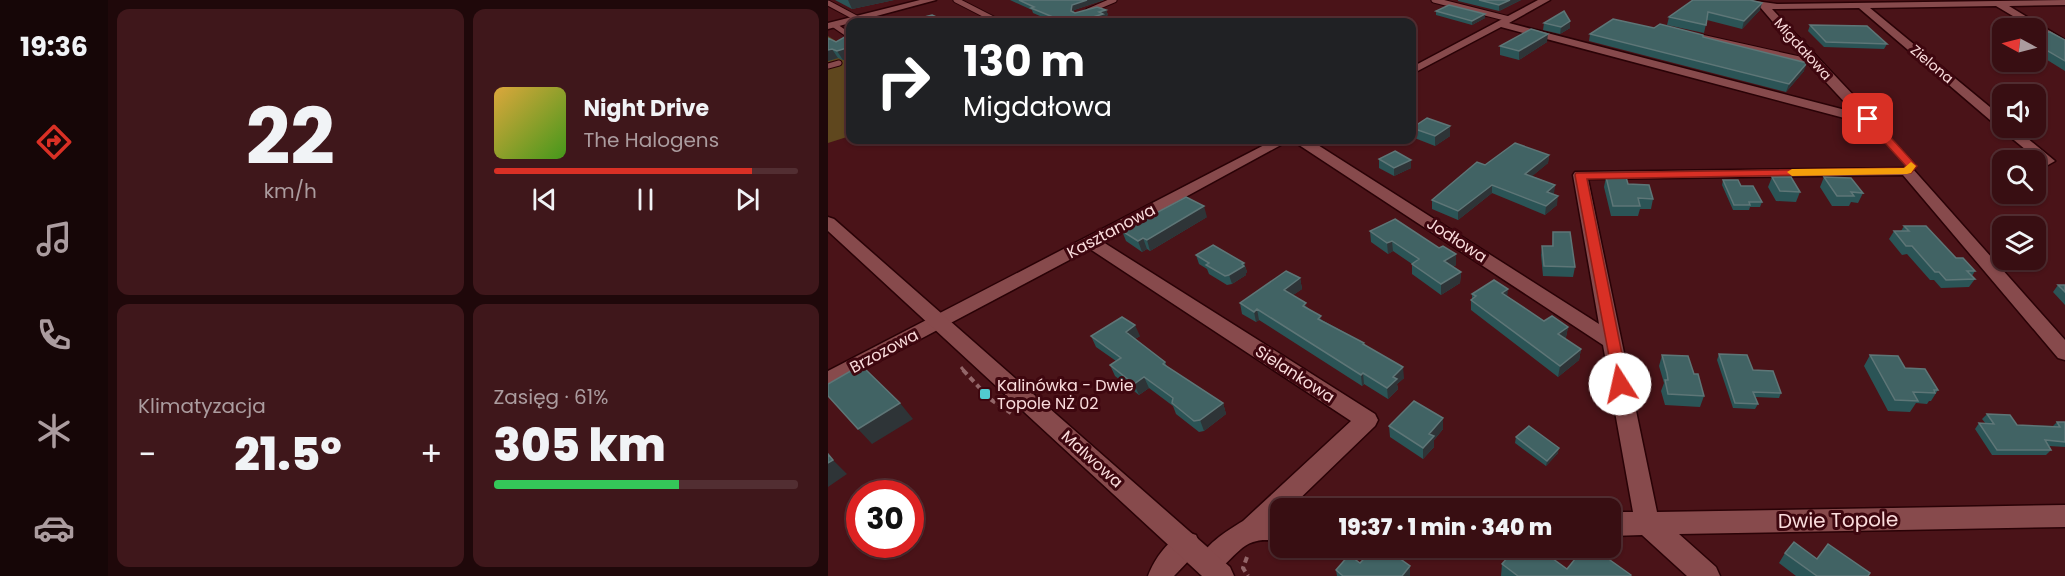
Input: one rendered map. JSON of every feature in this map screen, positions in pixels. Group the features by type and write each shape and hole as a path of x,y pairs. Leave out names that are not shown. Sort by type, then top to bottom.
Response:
{"street":[{"path":"862,18 931,0"},
{"path":"1416,69 1545,0"},
{"path":"1731,0 1764,6 2065,2"},
{"path":"1999,4 2065,44"},
{"name":"Migdałowa","path":"1764,6 1813,62 1868,119"},
{"name":"Zielona","path":"1862,6 1992,115"},
{"path":"831,26 846,22"},
{"path":"1504,22 1848,115"},
{"path":"2020,138 2048,161"},
{"name":"Kasztanowa","path":"939,322 1275,144"},
{"name":"Jodłowa","path":"1307,144 1613,342"},
{"path":"1707,576 1647,523 1580,175 1907,171"},
{"name":"Migdałowa","path":"1907,171 2065,353"},
{"name":"Malwowa","path":"828,222 1215,571"},
{"name":"Sielankowa","path":"1091,242 1366,420 1250,542"},
{"name":"Brzozowa","path":"828,380 939,322"},
{"name":"Dwie Topole","path":"1621,524 2065,516"},
{"path":"1215,571 1233,542 1250,542 1270,534"},
{"path":"1161,576 1165,567 1187,544"}],"lane":[{"path":"956,0 990,18"},
{"path":"1077,14 1109,4 1114,0"},
{"path":"1434,0 1504,22"},
{"path":"828,3 856,18"},
{"path":"828,13 841,10"},
{"path":"831,26 846,34"},
{"path":"1698,36 1813,62"},
{"path":"828,66 839,63"},
{"name":"Migdałowa","path":"1868,119 1912,166 1907,171"}],"path":[{"path":"1248,576 1243,568 1250,542"}],"shaded area":[{"path":"828,36 846,47 846,137 828,143"}],"building":[{"path":"1019,0 1087,0 1072,5 1071,11 1075,13 1097,7 1106,10 1099,12 1103,14 1090,18 1055,18 1031,8 1034,7"},
{"path":"1479,0 1510,0 1499,5"},
{"path":"1693,0 1750,0 1762,3 1744,21 1708,12 1706,25 1669,17"},
{"path":"1449,5 1485,14 1472,21 1436,11"},
{"path":"1564,11 1570,21 1561,27 1544,23"},
{"path":"932,15 938,18 920,18"},
{"path":"1613,19 1654,28 1660,24 1807,63 1789,84 1590,34"},
{"path":"1810,25 1867,26 1887,44 1826,42"},
{"path":"1531,29 1548,34 1519,51 1500,46"},
{"path":"2046,32 2065,40 2065,61 2046,50"},
{"path":"846,36 846,48 837,51 828,50 828,38 836,42"},
{"path":"1427,118 1450,126 1435,136 1416,129 1416,125"},
{"path":"1515,143 1549,155 1525,174 1555,185 1547,192 1558,196 1546,206 1492,185 1458,211 1432,200 1477,162 1485,165"},
{"path":"1395,151 1411,160 1394,168 1379,159"},
{"path":"1606,177 1626,177 1628,184 1649,185 1653,199 1638,198 1640,206 1613,206"},
{"path":"1772,177 1791,177 1800,192 1780,191"},
{"path":"1824,177 1851,178 1863,193 1851,192 1854,196 1837,196"},
{"path":"1723,180 1738,180 1741,186 1753,186 1762,202 1734,205"},
{"path":"1186,197 1204,206 1147,240 1143,238 1138,241 1122,231"},
{"path":"1395,219 1439,248 1443,246 1456,254 1444,261 1461,272 1441,284 1412,264 1419,259 1392,241 1387,243 1370,231"},
{"path":"1904,226 1926,226 1956,258 1963,258 1975,271 1967,271 1975,279 1946,280 1939,272 1935,272 1912,246 1906,246 1894,231 1909,231"},
{"path":"1553,232 1570,232 1575,267 1544,266 1542,246 1553,246"},
{"path":"1213,245 1244,263 1242,264 1244,266 1225,276 1206,265 1209,263 1196,255"},
{"path":"1286,271 1300,278 1284,290 1306,303 1303,306 1321,316 1318,319 1403,367 1393,377 1397,379 1387,388 1363,373 1361,375 1257,309 1254,312 1240,303"},
{"path":"1494,280 1508,289 1502,293 1544,321 1552,316 1568,327 1558,334 1581,349 1560,366 1471,300 1476,296 1472,294"},
{"path":"2058,285 2065,285 2065,292"},
{"path":"1122,317 1135,325 1126,332 1165,362 1163,364 1223,403 1200,420 1194,421 1172,403 1173,398 1144,377 1134,384 1110,365 1121,358 1091,336"},
{"path":"1719,354 1747,355 1753,370 1773,371 1781,393 1753,392 1758,404 1735,403"},
{"path":"1662,355 1688,356 1694,374 1698,374 1704,396 1668,394 1665,380 1668,380 1667,373"},
{"path":"1870,355 1898,356 1905,368 1925,369 1938,390 1934,390 1935,393 1913,392 1918,401 1895,400"},
{"path":"861,365 900,403 858,429 828,396 828,384"},
{"path":"1414,401 1443,418 1429,434 1434,436 1423,448 1389,426"},
{"path":"1987,414 2010,415 2017,425 2060,427 2057,422 2065,422 2065,442 2045,440 2051,450 1997,450 1979,423 1994,424"},
{"path":"1529,426 1559,448 1547,461 1516,437"},
{"path":"1794,542 1817,559 1828,544 1870,573 1868,576 1817,576 1785,553"},
{"path":"1346,558 1353,558 1360,563 1365,558 1399,558 1410,566 1402,576 1343,576 1336,570"},
{"path":"1507,558 1552,558 1567,569 1576,558 1607,558 1631,575 1518,576 1502,564"}],"slow traffic":[{"path":"1792,172 1907,171 1911,166"}],"place":[{"name":"Kalinówka - Dwie Topole NŻ 02","path":"985,394"}],"route":[{"path":"1620,384 1580,175 1907,171 1912,166 1868,119"}]}
